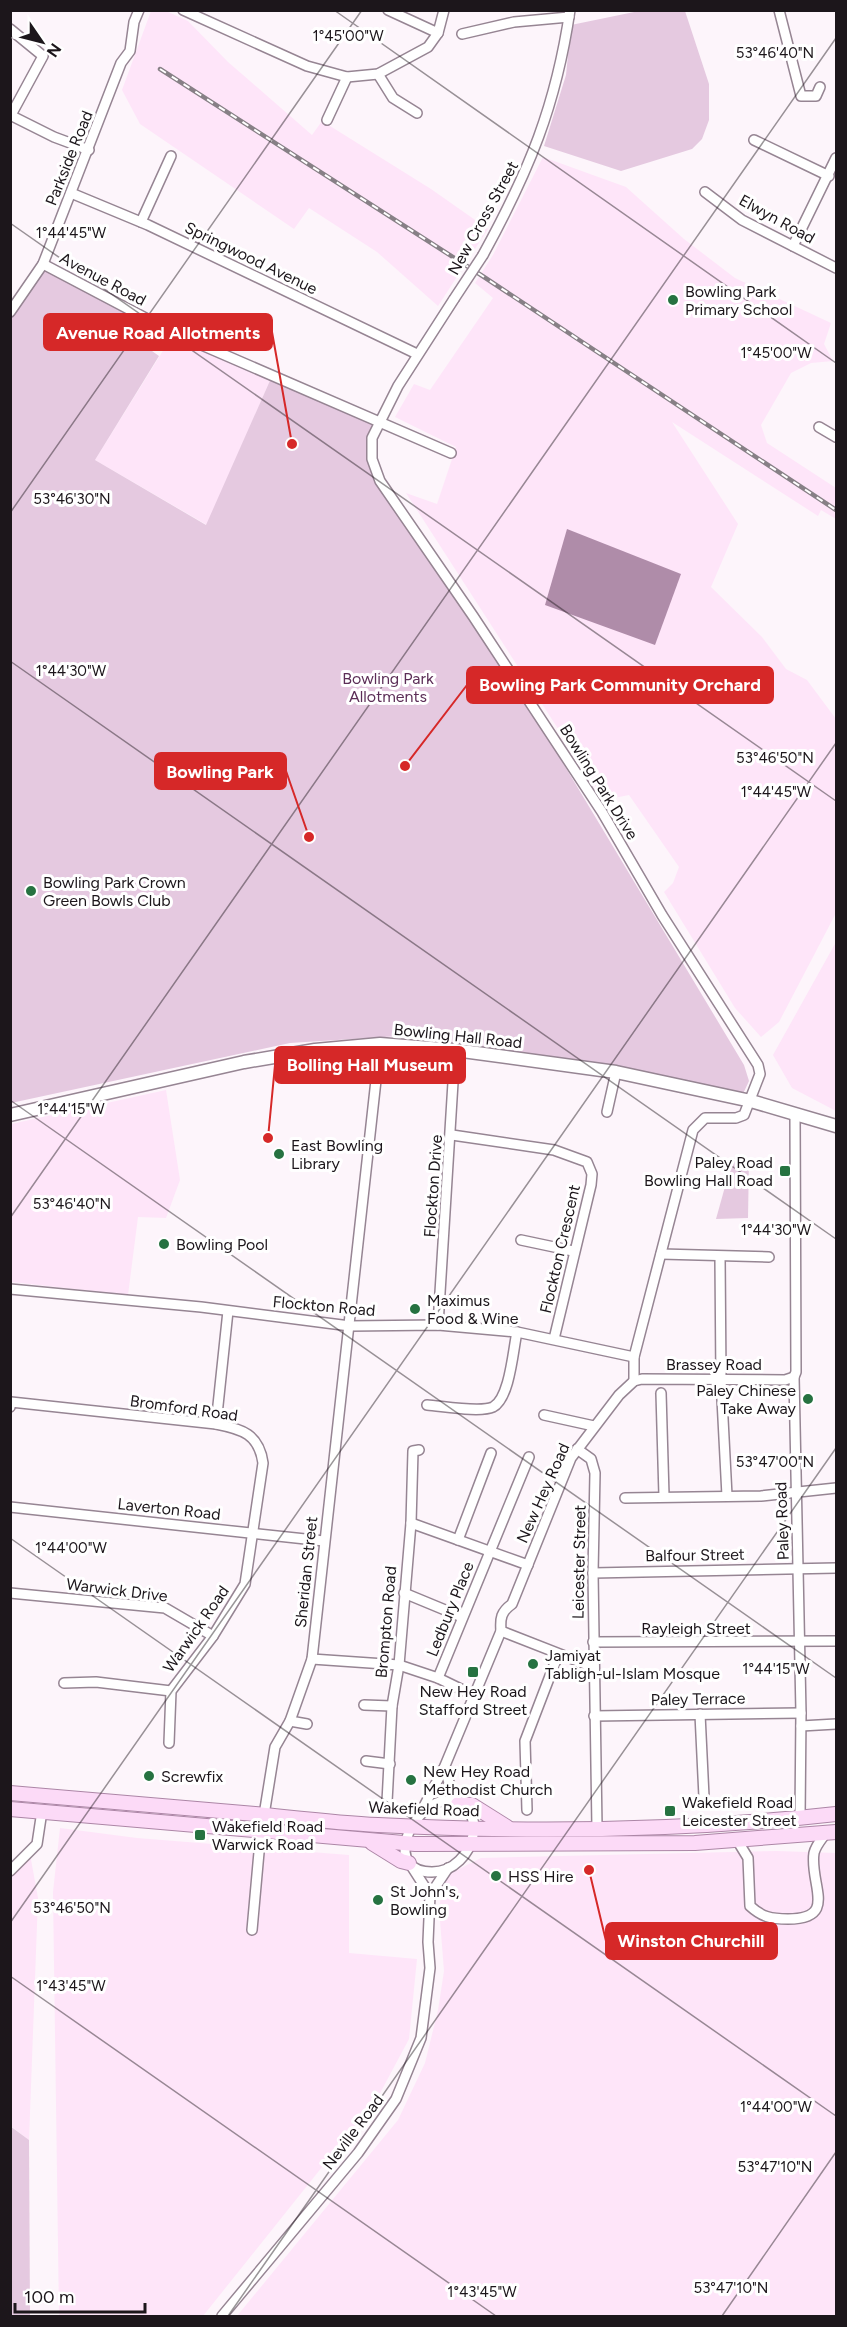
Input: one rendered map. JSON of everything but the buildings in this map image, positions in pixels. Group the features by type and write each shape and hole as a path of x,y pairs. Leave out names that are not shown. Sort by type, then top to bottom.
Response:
{"main road":[{"name":"Wakefield Road","path":"10,1793 264,1815 411,1826 475,1828 597,1828 736,1824 837,1814"},
{"path":"457,1803 472,1805 508,1828"},
{"name":"Wakefield Road","path":"10,1809 364,1840 472,1845 737,1840 832,1833"},
{"path":"364,1840 411,1865"}],"street":[{"name":"Parkside Road","path":"10,312 43,264 121,63 130,51 134,22 140,10"},
{"path":"183,10 307,66 348,77 378,74 428,47 438,33 444,10"},
{"path":"388,10 438,33"},
{"path":"779,10 796,96 816,96 820,87"},
{"path":"462,34 514,22 570,14"},
{"name":"New Cross Street","path":"379,422 417,354 483,255 510,206 537,147 562,68 570,14"},
{"path":"10,29 44,56 11,115 54,137 88,150"},
{"path":"378,74 393,98 417,113"},
{"path":"327,120 348,77"},
{"path":"754,140 829,176"},
{"path":"141,222 171,156"},
{"path":"793,246 837,158"},
{"name":"Springwood Avenue","path":"71,192 141,222 417,354"},
{"name":"Elwyn Road","path":"705,192 742,220 837,268"},
{"name":"Avenue Road","path":"43,264 174,333 451,453"},
{"name":"Bowling Park Drive","path":"379,422 372,438 372,459 380,481 473,616 602,812 662,915 758,1065 760,1074 751,1101"},
{"path":"819,427 837,437"},
{"name":"Bowling Hall Road","path":"10,1115 244,1062 315,1050 380,1044 456,1050 616,1072 751,1101 837,1126"},
{"name":"Sheridan Street","path":"264,1815 275,1747 290,1721 312,1659 324,1540 351,1326 380,1044"},
{"name":"Flockton Drive","path":"438,1325 456,1050"},
{"path":"607,1112 616,1072"},
{"path":"634,1381 634,1357 693,1130 705,1118 736,1118 744,1115 751,1101"},
{"name":"Paley Road","path":"795,1115 796,1372 794,1377 801,1713 800,1818"},
{"name":"Flockton Crescent","path":"452,1135 554,1150 587,1162 592,1174 591,1185 573,1251 554,1339"},
{"path":"520,1240 573,1251"},
{"path":"661,1254 769,1257"},
{"path":"720,1257 721,1380 727,1496"},
{"name":"Flockton Road","path":"10,1289 351,1326 438,1325 517,1332 634,1357"},
{"path":"216,1424 228,1311"},
{"path":"426,1405 483,1409 493,1407 501,1399 506,1388 517,1332"},
{"name":"Brassey Road","path":"634,1381 669,1378 721,1380 794,1377"},
{"name":"New Hey Road","path":"405,1843 411,1826 444,1768 501,1630 500,1619 504,1611 512,1604 567,1467 594,1426 619,1395 634,1381"},
{"path":"661,1393 664,1496"},
{"path":"10,1407 11,1402"},
{"name":"Bromford Road","path":"11,1402 216,1424 245,1432 261,1449 263,1463 254,1534"},
{"path":"544,1415 594,1426"},
{"name":"Leicester Street","path":"577,1449 591,1459 595,1473 593,1667 597,1828"},
{"name":"Brompton Road","path":"387,1802 392,1706 399,1665 411,1523 413,1451 419,1450"},
{"path":"458,1540 491,1453"},
{"name":"Ledbury Place","path":"438,1678 529,1457"},
{"path":"625,1498 727,1496 837,1488"},
{"name":"Laverton Road","path":"10,1507 324,1540"},
{"path":"411,1523 528,1565"},
{"name":"Warwick Road","path":"169,1743 171,1691 213,1636 245,1584 254,1534"},
{"name":"Balfour Street","path":"593,1573 837,1568"},
{"name":"Warwick Drive","path":"10,1593 165,1608 213,1636"},
{"path":"404,1593 462,1617"},
{"path":"501,1630 558,1655 593,1667"},
{"name":"Rayleigh Street","path":"593,1642 799,1643 837,1641"},
{"path":"527,1810 525,1741 558,1655"},
{"path":"312,1659 399,1665 438,1678 473,1695"},
{"path":"64,1683 96,1682 171,1691"},
{"path":"364,1704 392,1706"},
{"name":"Paley Terrace","path":"594,1716 801,1713"},
{"path":"700,1714 704,1797"},
{"path":"290,1721 307,1724"},
{"path":"801,1726 837,1724"},
{"path":"366,1761 390,1764"},
{"path":"411,1865 426,1872 440,1872 468,1852 472,1845 475,1828 469,1814 457,1803 444,1768"},
{"path":"421,1812 435,1803 457,1803"},
{"path":"10,1870 37,1844 42,1811"},
{"path":"252,1929 261,1830"},
{"path":"737,1840 748,1858 750,1906 759,1914 770,1919 803,1919 810,1916 819,1903 814,1854 817,1845 832,1833"},
{"path":"405,1843 411,1865 430,1895 448,1868"},
{"name":"Neville Road","path":"222,2316 358,2153 396,2099 421,2038 430,1968 428,1942 430,1895"}],"shaded area":[{"path":"151,11 166,11 188,21 228,62 312,135 322,121 431,189 488,229 438,306 377,252 309,208 294,229 140,124 122,90"},
{"path":"543,157 626,187 684,239 735,278 831,323 824,344 833,361 811,363 791,373 761,425 767,443 836,488 836,519 821,510 818,516 672,422 738,524 711,587 762,637 786,669 807,680 836,719 836,913 779,1022 761,1037 735,1008 664,892 673,883 679,867 629,795 604,800 406,493 437,504 456,447 395,417 414,384 430,390 493,298 475,283 493,255"},
{"path":"174,333 272,376 207,525 95,460"},
{"path":"567,529 681,574 655,645 545,605"},
{"path":"836,942 836,1111 792,1088 773,1055"},
{"path":"166,1090 180,1180 166,1218 138,1217 128,1295 11,1282 11,1124"},
{"path":"60,1828 137,1838 349,1855 349,1953 417,1959 409,2039 378,2097 203,2316 59,2316 53,1892"},
{"path":"777,1851 836,1853 836,2316 237,2316 398,2120 425,2063 438,2010 444,1971 439,1908 445,1876 481,1858"},
{"path":"30,1854 38,1898 29,2140 11,2126 11,1871"}],"green space":[{"path":"639,11 685,11 709,84 709,120 702,139 692,149 621,171 544,146 566,75 571,25"},
{"name":"Bowling Park Allotments","path":"43,264 174,333 169,341 159,337 152,351 159,356 95,460 206,525 272,376 379,421 372,438 380,481 488,638 744,1065 749,1081 742,1096 631,1069 400,1036 290,1043 11,1103 10,312"},
{"path":"733,1158 749,1159 748,1218 716,1219"},
{"path":"10,2126 29,2140 30,2316 11,2316"}],"railway":[{"path":"160,69 484,277 836,510"}],"place":[{"name":"Bowling Park Primary School","path":"673,300"},
{"name":"Avenue Road Allotments","path":"292,444"},
{"name":"Bowling Park Community Orchard","path":"405,766"},
{"name":"Bowling Park","path":"309,837"},
{"name":"Bowling Park Crown Green Bowls Club","path":"31,891"},
{"name":"Bolling Hall Museum","path":"268,1138"},
{"name":"East Bowling Library","path":"279,1154"},
{"name":"Paley Road Bowling Hall Road","path":"785,1171"},
{"name":"Bowling Pool","path":"164,1244"},
{"name":"Maximus Food & Wine","path":"415,1309"},
{"name":"Paley Chinese Take Away","path":"808,1399"},
{"name":"Jamiyat Tabligh-ul-Islam Mosque","path":"533,1664"},
{"name":"New Hey Road Stafford Street","path":"473,1672"},
{"name":"Screwfix","path":"149,1776"},
{"name":"New Hey Road Methodist Church","path":"411,1780"},
{"name":"Wakefield Road Leicester Street","path":"670,1811"},
{"name":"Wakefield Road Warwick Road","path":"200,1835"},
{"name":"Winston Churchill","path":"589,1870"},
{"name":"HSS Hire","path":"496,1876"},
{"name":"St John's, Bowling","path":"378,1900"}]}
